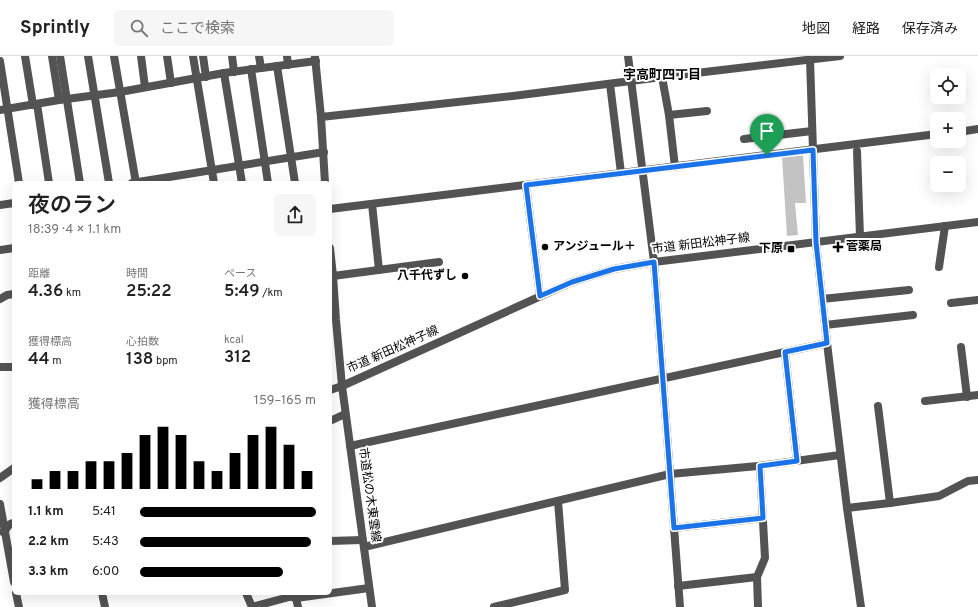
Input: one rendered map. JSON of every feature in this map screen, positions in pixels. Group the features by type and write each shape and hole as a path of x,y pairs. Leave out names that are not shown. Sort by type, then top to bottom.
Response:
{"street":[{"path":"0,57 6,56"},
{"path":"25,56 49,181"},
{"path":"52,56 63,100 80,181"},
{"path":"60,56 63,100"},
{"path":"88,56 109,181"},
{"path":"114,56 134,181"},
{"path":"141,56 145,87"},
{"path":"167,56 171,83"},
{"path":"193,56 214,181"},
{"path":"203,56 206,77"},
{"path":"232,56 234,72"},
{"path":"259,56 262,68"},
{"path":"287,56 288,65"},
{"path":"628,56 654,262 680,607"},
{"path":"322,117 506,97 840,56"},
{"path":"4,109 120,92 224,73 288,65 316,59 322,117 326,181"},
{"path":"810,59 816,242 840,455 861,607"},
{"path":"0,61 4,109 19,181"},
{"path":"277,66 295,181"},
{"path":"251,69 268,181"},
{"path":"224,73 242,181"},
{"path":"662,77 669,115 675,166"},
{"path":"610,84 621,173"},
{"path":"669,115 707,111"},
{"path":"966,131 978,129"},
{"path":"744,138 812,131"},
{"path":"332,209 930,135"},
{"path":"857,151 860,237"},
{"path":"161,181 185,174 291,156 324,152"},
{"path":"185,174 187,181"},
{"path":"526,185 540,296"},
{"path":"0,205 12,203"},
{"path":"372,204 379,270"},
{"name":"市道 新田松神子線","path":"332,389 572,282 614,269 654,262 978,222"},
{"path":"939,267 945,226"},
{"path":"0,250 12,248"},
{"path":"333,276 439,262"},
{"name":"市道松の木東雲線","path":"332,267 333,320 372,607"},
{"path":"822,299 909,290"},
{"path":"0,299 12,294"},
{"path":"951,303 978,300"},
{"path":"825,325 913,315"},
{"path":"350,446 827,343"},
{"path":"961,347 967,397"},
{"path":"785,352 797,461"},
{"path":"0,367 12,367"},
{"path":"925,401 978,395"},
{"path":"878,406 890,503"},
{"path":"332,420 346,414"},
{"path":"332,542 363,544 558,501 670,474 760,466 840,455"},
{"path":"758,607 757,578 765,558 760,466"},
{"path":"0,478 12,469"},
{"path":"847,508 939,496 968,481 978,480"},
{"path":"494,607 565,590 558,501"},
{"path":"0,504 2,532 12,570"},
{"path":"674,528 763,518"},
{"path":"2,532 12,523"},
{"path":"678,586 757,578"},
{"path":"332,592 369,588"},
{"path":"16,595 19,607"},
{"path":"102,595 104,607"},
{"path":"247,595 252,607 291,596 298,607"}],"building":[{"path":"803,155 806,203 795,203 798,235 787,236 782,157"}],"place":[{"name":"アンジュール＋","path":"545,247"},
{"name":"菅薬局","path":"838,247"},
{"name":"下原","path":"791,249"},
{"name":"八千代ずし","path":"465,276"}],"district":[{"name":"宇高町四丁目","path":"662,76"}],"route":[{"path":"813,150 816,242 827,343 785,352 797,461 760,466 763,518 674,528 654,262 614,269 572,282 540,296 526,185 767,155 813,150"}]}
